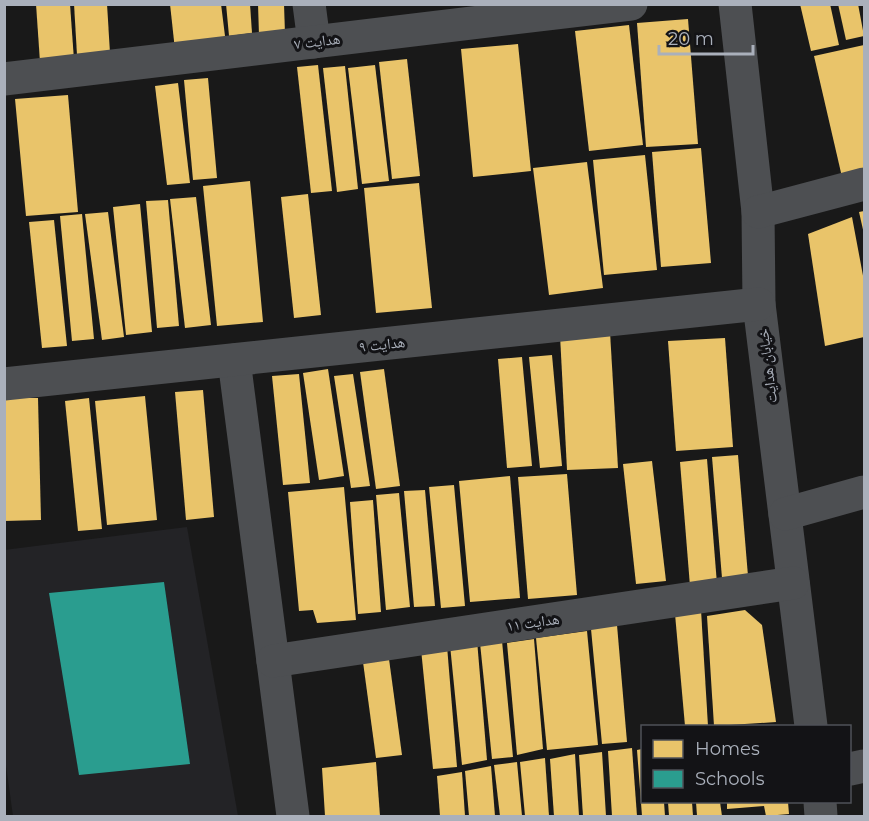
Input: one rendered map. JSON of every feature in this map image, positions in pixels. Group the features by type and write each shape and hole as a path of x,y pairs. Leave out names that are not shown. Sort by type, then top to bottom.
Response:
{"street":[{"path":"309,4 314,42"},
{"name":"هدایت ۷","path":"4,79 631,4"},
{"name":"خیابان هدایت","path":"735,4 758,212 759,304 810,725"},
{"path":"758,212 864,184"},
{"name":"هدایت ۹","path":"4,384 759,304"},
{"path":"234,360 293,816"},
{"path":"784,514 864,492"},
{"name":"هدایت ۱۱","path":"273,661 793,583"}],"shaded area":[{"path":"187,527 238,816 13,816 4,751 4,550"}],"building: Homes":[{"path":"36,4 70,4 74,60 40,62"},
{"path":"74,4 107,4 110,53 77,55"},
{"path":"170,4 221,4 226,44 175,50"},
{"path":"226,4 250,4 252,33 229,36"},
{"path":"258,4 284,4 285,34 259,35"},
{"path":"800,4 830,4 839,45 811,51"},
{"path":"838,4 858,4 864,36 846,40"},
{"path":"688,19 698,144 646,147 637,23"},
{"path":"629,25 643,145 589,151 575,31"},
{"path":"518,44 531,171 473,177 461,49"},
{"path":"864,45 864,172 842,177 814,56"},
{"path":"407,59 420,176 392,179 379,62"},
{"path":"318,65 332,191 311,193 297,67"},
{"path":"375,65 389,181 362,184 348,68"},
{"path":"345,66 358,189 337,192 323,68"},
{"path":"208,78 217,178 193,180 184,80"},
{"path":"178,83 190,183 167,185 155,86"},
{"path":"68,95 78,212 26,216 15,99"},
{"path":"701,148 711,263 661,267 652,152"},
{"path":"645,155 657,270 604,275 593,160"},
{"path":"587,162 603,288 549,295 533,168"},
{"path":"250,181 263,322 217,326 203,186"},
{"path":"419,183 432,308 376,313 364,188"},
{"path":"308,194 321,315 294,318 281,197"},
{"path":"196,197 211,325 185,328 170,199"},
{"path":"168,200 179,326 157,328 146,201"},
{"path":"140,204 152,332 126,335 113,207"},
{"path":"864,211 864,234 859,212"},
{"path":"108,212 124,337 102,340 85,214"},
{"path":"82,214 94,339 72,341 60,216"},
{"path":"852,217 864,281 864,337 825,346 808,234"},
{"path":"54,220 67,346 42,348 29,222"},
{"path":"610,332 618,468 567,470 560,335"},
{"path":"725,338 733,447 676,451 668,341"},
{"path":"552,355 562,466 540,468 529,357"},
{"path":"522,357 532,466 507,468 498,359"},
{"path":"328,369 344,476 319,480 303,373"},
{"path":"384,369 400,486 376,489 360,372"},
{"path":"299,374 310,483 283,485 272,376"},
{"path":"353,374 370,486 351,488 334,376"},
{"path":"203,390 214,517 186,520 175,392"},
{"path":"145,396 157,520 107,525 95,401"},
{"path":"4,398 38,398 41,520 4,521"},
{"path":"89,398 102,529 78,531 65,401"},
{"path":"738,455 748,576 722,578 712,457"},
{"path":"707,459 717,584 690,586 680,462"},
{"path":"652,461 666,581 636,584 623,464"},
{"path":"567,474 577,595 528,599 518,477"},
{"path":"510,476 520,598 470,602 459,481"},
{"path":"454,485 465,606 441,608 429,487"},
{"path":"344,487 356,620 317,623 313,610 299,611 288,492"},
{"path":"425,490 435,606 414,607 404,491"},
{"path":"399,493 410,607 386,610 376,495"},
{"path":"373,500 381,612 358,614 350,502"},
{"path":"701,610 708,725 685,725 675,614"},
{"path":"745,610 762,625 776,722 714,725 707,616"},
{"path":"617,625 627,742 602,744 591,629"},
{"path":"587,631 598,745 547,750 536,638"},
{"path":"534,639 543,749 517,755 507,643"},
{"path":"477,640 487,760 462,765 450,645"},
{"path":"502,641 513,757 492,759 480,643"},
{"path":"447,646 457,767 433,769 421,649"},
{"path":"389,659 402,755 376,758 363,662"},
{"path":"632,748 637,816 612,816 608,751"},
{"path":"641,749 641,803 637,750"},
{"path":"602,752 606,816 583,816 579,755"},
{"path":"575,754 579,816 554,816 550,759"},
{"path":"545,758 549,816 525,816 520,762"},
{"path":"376,762 380,816 325,816 322,768"},
{"path":"517,762 522,816 500,816 494,765"},
{"path":"491,766 495,816 469,816 465,771"},
{"path":"462,772 465,816 440,816 437,776"},
{"path":"641,803 664,803 665,816 642,816"},
{"path":"668,803 692,803 693,816 669,816"},
{"path":"696,803 720,803 722,816 697,816"},
{"path":"727,803 788,803 789,814 766,816 764,806 727,809"}],"building: Schools":[{"path":"164,582 190,764 79,775 49,593"}]}
